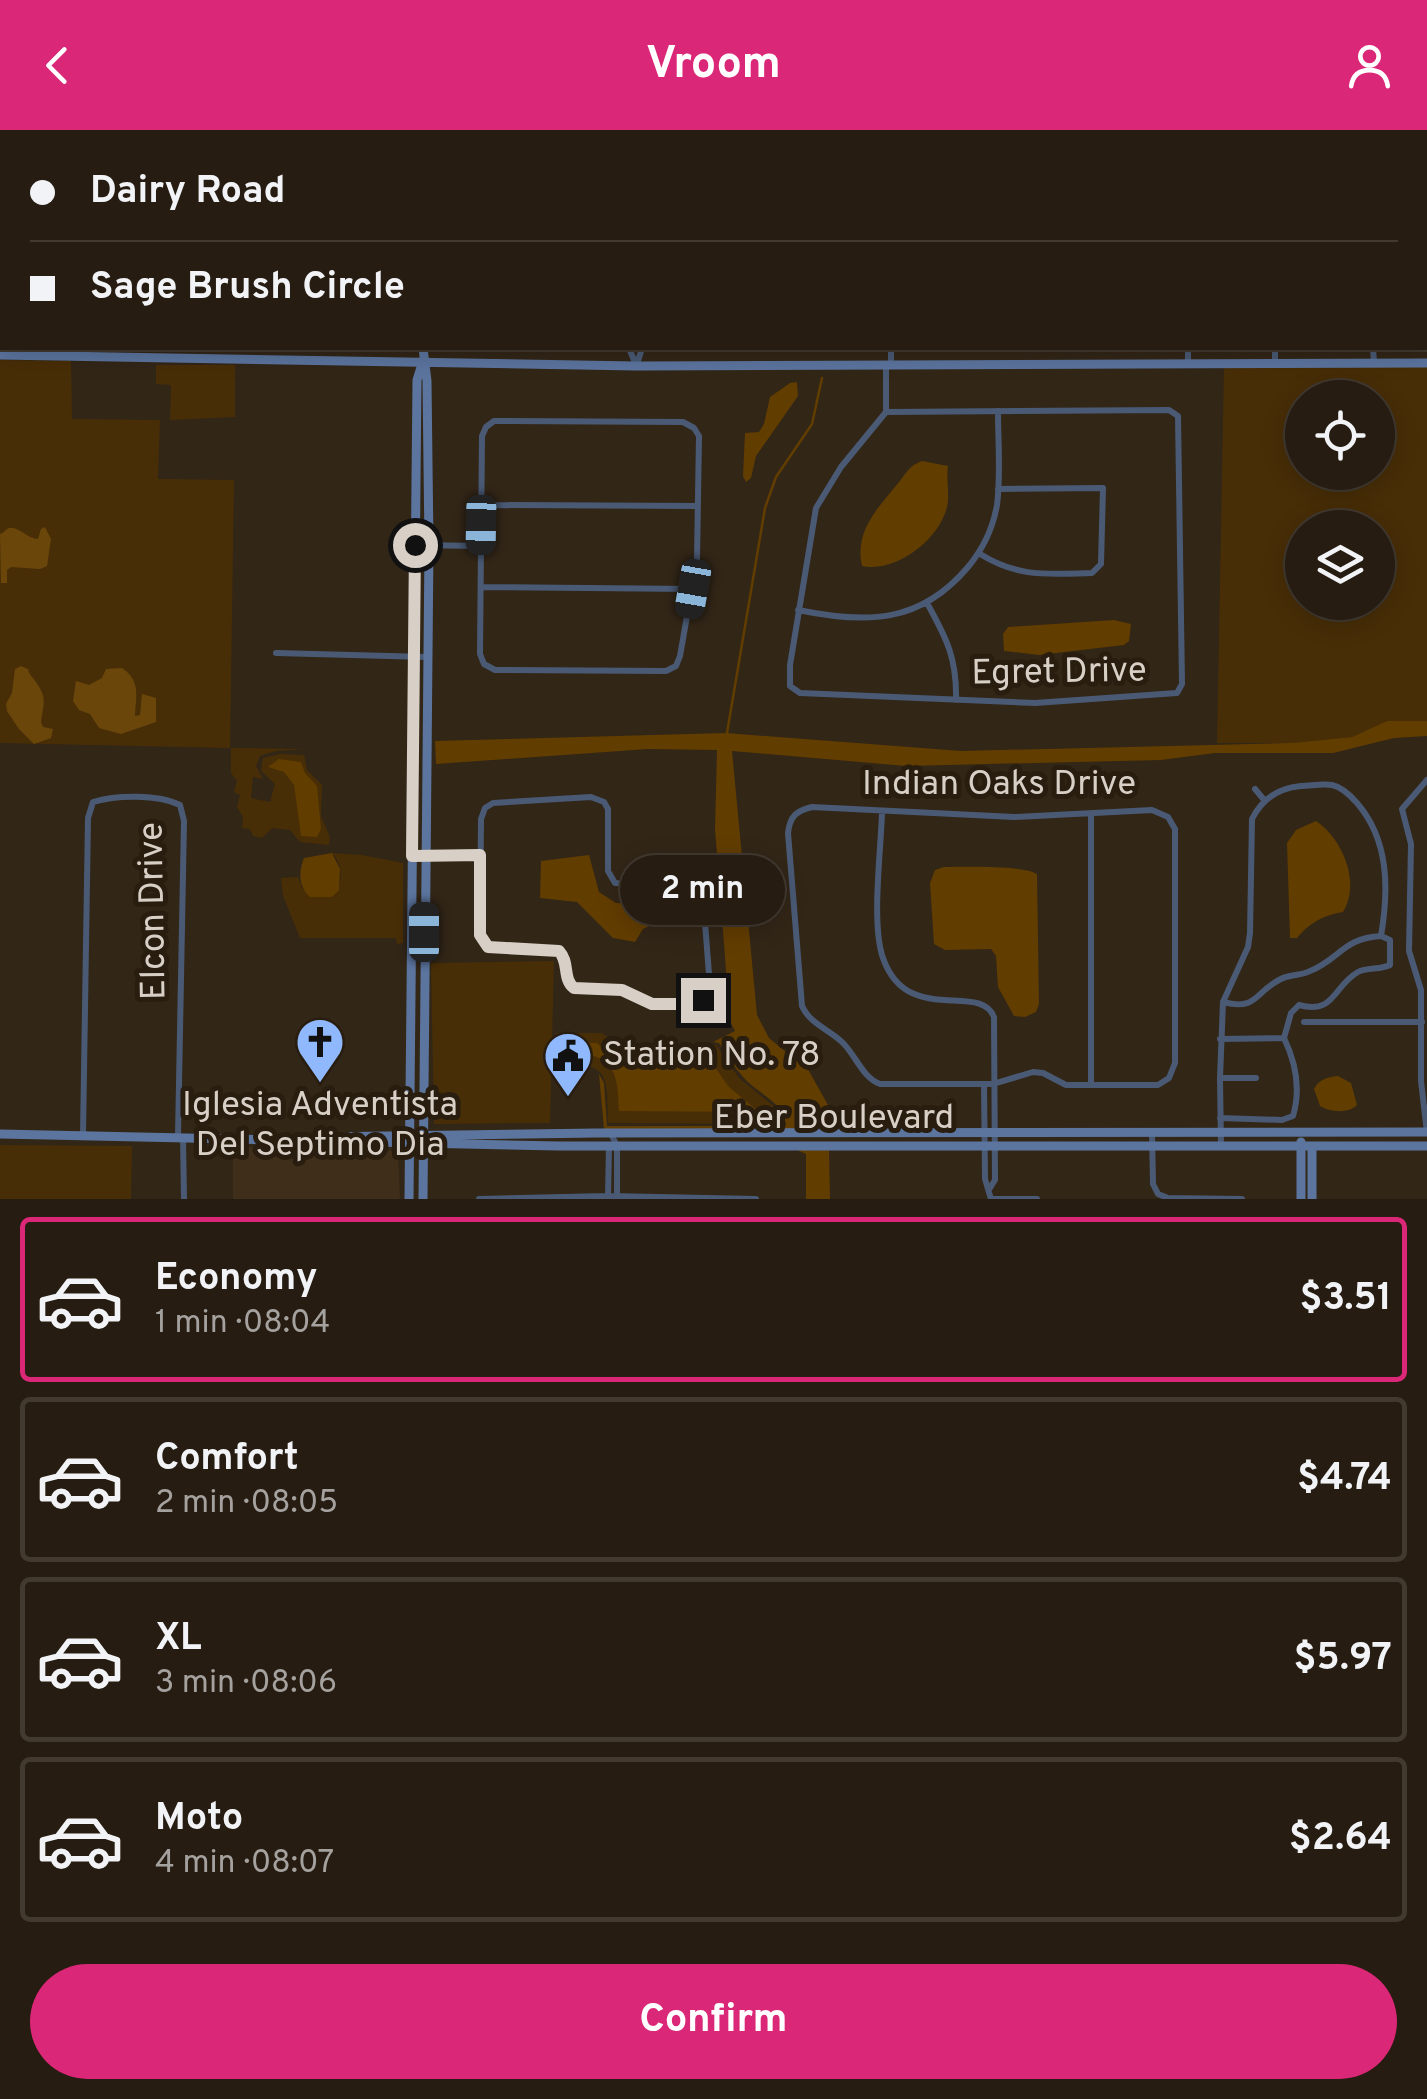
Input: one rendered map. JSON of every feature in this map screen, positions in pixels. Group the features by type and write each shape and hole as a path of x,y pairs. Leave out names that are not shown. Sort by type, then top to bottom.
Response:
{"street":[{"path":"423,350 427,381 428,546 423,1199"},
{"path":"630,350 636,366"},
{"path":"636,366 641,350"},
{"path":"886,412 892,350"},
{"path":"1188,350 1188,364"},
{"path":"1275,350 1275,364"},
{"path":"1374,350 1374,363"},
{"path":"0,355 46,351 636,366 1427,363"},
{"path":"409,1199 417,380 423,361"},
{"path":"798,610 853,618 887,617 927,604 955,583 980,554 990,531 998,488 998,411"},
{"name":"Egret Drive","path":"998,411 1177,413 1182,684 1177,694 1035,703 800,693 790,686 788,678 816,508 841,467 886,412 998,411"},
{"path":"494,421 682,422 694,428 699,436 693,589 676,666 666,671 495,670 484,664 480,654 482,505 482,436 486,426 494,421"},
{"path":"980,554 998,566 1025,574 1092,573 1101,564 1102,488 998,488"},
{"path":"482,505 698,506"},
{"path":"415,545 481,546"},
{"path":"480,587 693,589"},
{"path":"927,604 953,654 956,700"},
{"path":"276,653 427,657"},
{"path":"1427,780 1402,808 1411,844 1410,951 1423,978 1427,1133"},
{"path":"1222,1147 1223,1002 1248,947 1252,819 1279,790 1333,785 1347,792 1372,822 1385,862 1382,936"},
{"path":"1255,789 1265,801"},
{"name":"Elcon Drive","path":"84,1135 88,818 94,802 106,798 169,800 180,806 184,820 181,1136"},
{"path":"598,798 608,810 608,870 615,883 687,885 699,889 703,896 708,994 696,1004 652,1004 622,990 574,988 566,977 566,963 559,951 488,947 480,935 480,855 482,813 493,803 598,798"},
{"name":"Indian Oaks Drive","path":"812,807 1014,817 1091,816 1152,810 1168,817 1175,830 1175,1063 1168,1078 1158,1085 1066,1085 1042,1072 1033,1072 988,1084 880,1084 872,1081 831,1032 812,1021 802,1006 789,821 798,810 812,807"},
{"path":"882,812 878,910 881,954 888,971 914,996 929,1001 980,1001 990,1007 994,1016 984,1103 989,1133 996,1146 995,1180 990,1188"},
{"path":"1091,816 1091,1085"},
{"path":"412,856 480,855"},
{"path":"1220,1118 1282,1120 1293,1116 1298,1101 1297,1078 1284,1038 1291,1013 1298,1005 1324,1006 1360,970 1390,966 1390,940 1382,936 1356,939 1311,971 1278,980 1254,1002 1238,1006 1223,1002"},
{"path":"1304,1022 1422,1022"},
{"path":"1220,1038 1284,1038"},
{"path":"1220,1078 1256,1078"},
{"path":"988,1084 994,1103 984,1147 991,1199 1037,1199"},
{"path":"984,1103 994,1103"},
{"path":"1152,1133 1153,1184 1158,1194 1168,1198 1242,1199"},
{"path":"1302,1199 1306,1133"},
{"name":"Eber Boulevard","path":"422,1140 611,1134 1427,1133"},
{"name":"Eber Boulevard","path":"0,1134 613,1146 1427,1146"},
{"path":"611,1134 618,1198"},
{"path":"181,1136 184,1199"},
{"path":"608,1197 613,1146"},
{"path":"1306,1148 1312,1199"},
{"path":"479,1199 756,1199"}],"shaded area":[{"path":"0,360 71,361 72,419 160,420 158,479 234,480 230,748 0,743"},
{"path":"156,365 235,365 235,417 170,420 171,385 156,384"},
{"path":"1224,367 1427,367 1427,721 1387,721 1352,737 1291,743 1217,743"},
{"path":"797,382 798,396 756,456 751,478 746,482 745,433 759,432 770,397"},
{"path":"922,461 948,466 948,502 942,519 914,552 888,564 862,566 862,541 870,520 909,469"},
{"path":"45,527 51,539 47,566 11,567 7,570 7,583 1,583 0,534 12,528 38,539"},
{"path":"1114,620 1131,624 1129,641 1124,645 1039,655 1004,651 1003,634 1008,627"},
{"path":"122,668 135,684 135,716 140,715 142,694 156,698 156,722 121,734 99,728 90,714 79,710 73,701 76,681 89,685 102,678 106,669"},
{"path":"15,669 29,669 43,694 43,727 53,729 51,738 34,744 7,711"},
{"path":"1387,721 1427,721 1427,736 1394,738 1333,753 1215,753 1161,760 906,766 732,751 757,1015 769,1038 809,1071 828,1105 829,1130 604,1129 599,1074 604,1083 607,1126 786,1126 776,1104 749,1083 719,1043 713,1042 735,1031 730,1021 715,829 717,750 648,749 436,764 435,741 726,733 961,751 1291,743 1352,737"},
{"path":"231,748 306,749 260,756 256,766 263,779 253,777 251,798 270,802 275,784 261,771 263,758 304,755 307,770 322,785 321,816 330,837 329,845 300,842 290,830 272,828 262,838 242,828 243,817 237,807 240,795 234,792 237,781 231,773"},
{"path":"279,759 301,762 317,786 321,829 317,837 301,836 294,785 284,772 268,767"},
{"path":"1316,821 1334,839 1346,862 1348,901 1343,912 1323,918 1297,938 1290,938 1287,843 1296,830"},
{"path":"332,853 403,863 403,943 397,944 396,938 300,938 283,896 281,878 298,877 303,890 332,897 341,875"},
{"path":"332,853 340,869 339,890 332,897 310,897 301,879 304,858"},
{"path":"589,855 599,892 616,903 653,904 655,923 643,929 635,942 613,938 577,902 540,898 541,861"},
{"path":"1007,868 1037,874 1036,1012 1014,1016 998,987 996,956 991,949 945,950 934,944 930,883 935,870"},
{"path":"554,961 550,1123 434,1124 431,963"},
{"path":"556,1033 602,1033 617,1045 716,1045 739,1078 776,1108 783,1124 608,1123 602,1074 586,1065 555,1061"},
{"path":"566,1043 597,1043 612,1057 708,1057 728,1086 759,1112 619,1111 617,1084 609,1066 594,1056 566,1052"},
{"path":"1338,1076 1351,1083 1357,1105 1349,1110 1334,1111 1320,1106 1314,1089 1324,1079"},
{"path":"0,1145 132,1146 131,1199 0,1199"},
{"path":"233,1148 398,1151 400,1199 233,1199"},
{"path":"797,1150 829,1150 830,1199 806,1199 806,1154"}],"waterway":[{"path":"727,733 765,508 776,477 812,424 822,378"}],"place":[{"name":"Iglesia Adventista Del Septimo Dia","path":"320,1084"},
{"name":"Station No. 78","path":"568,1098"}],"route":[{"path":"415,545 412,856 480,855 480,935 488,947 559,951 564,956 569,984 582,990 622,990 652,1004 696,1004 703,1000"}]}
